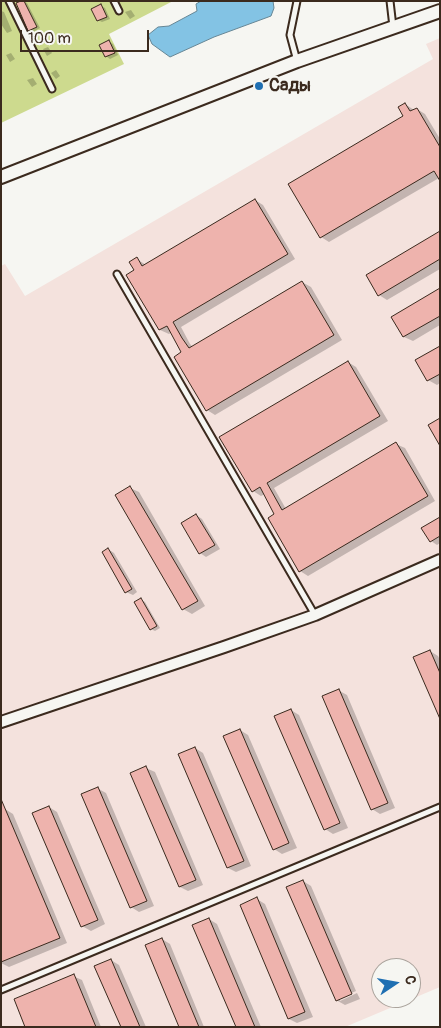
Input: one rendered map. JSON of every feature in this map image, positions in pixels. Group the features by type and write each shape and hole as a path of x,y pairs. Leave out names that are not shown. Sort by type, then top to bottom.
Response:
{"street":[{"path":"1,177 297,61 440,11"},
{"path":"1,722 315,615 440,560"}],"lane":[{"path":"9,1 52,89"},
{"path":"114,1 119,11"},
{"path":"297,1 290,35 297,61"},
{"path":"390,1 393,28"},
{"path":"117,274 315,615"},
{"path":"1,990 440,807"}],"shaded area":[{"path":"440,38 440,987 421,995 421,958 371,958 371,1008 390,1008 345,1027 1,1027 1,266 5,264 25,296 433,59 426,44"}],"green space":[{"path":"1,1 173,1 109,34 124,64 1,123"}],"water":[{"path":"201,1 273,1 274,8 271,16 214,37 170,57 152,44 148,35 158,27 169,26 197,11 196,4"}],"building":[{"path":"24,1 37,27 28,31 16,3"},
{"path":"101,4 107,17 97,21 91,9"},
{"path":"109,40 115,53 105,57 99,45"},
{"path":"405,103 410,111 417,108 440,147 440,181 434,171 320,238 288,184 403,116 398,107"},
{"path":"255,199 288,254 173,322 182,338 189,348 302,281 334,335 206,411 174,357 181,352 167,326 159,330 126,275 134,270 129,262 137,257 142,266"},
{"path":"440,231 440,259 378,296 366,275"},
{"path":"440,288 440,316 403,337 391,317"},
{"path":"440,346 440,374 427,381 415,360"},
{"path":"348,361 380,416 267,483 282,510 396,442 428,496 299,572 268,518 274,514 260,487 252,492 219,437"},
{"path":"440,418 440,446 428,425"},
{"path":"130,486 198,601 182,610 115,495"},
{"path":"196,514 215,545 199,554 181,523"},
{"path":"440,517 440,536 430,542 421,528"},
{"path":"108,548 132,589 125,593 102,552"},
{"path":"141,598 157,626 150,630 134,602"},
{"path":"430,650 440,673 440,719 413,657"},
{"path":"339,689 388,803 371,810 322,696"},
{"path":"291,709 340,823 324,830 274,716"},
{"path":"240,729 289,843 273,850 223,736"},
{"path":"195,747 244,861 227,868 178,754"},
{"path":"146,766 196,880 179,887 130,773"},
{"path":"98,787 147,901 130,908 81,794"},
{"path":"1,799 60,938 1,962"},
{"path":"49,806 98,920 81,927 32,813"},
{"path":"303,880 352,994 336,1001 286,887"},
{"path":"257,897 305,1012 288,1019 240,905"},
{"path":"209,918 255,1027 236,1027 192,925"},
{"path":"162,938 199,1027 179,1027 145,945"},
{"path":"111,959 140,1027 121,1027 94,966"},
{"path":"74,974 96,1027 25,1027 14,999"}],"place":[{"name":"Сады","path":"259,86"}]}
